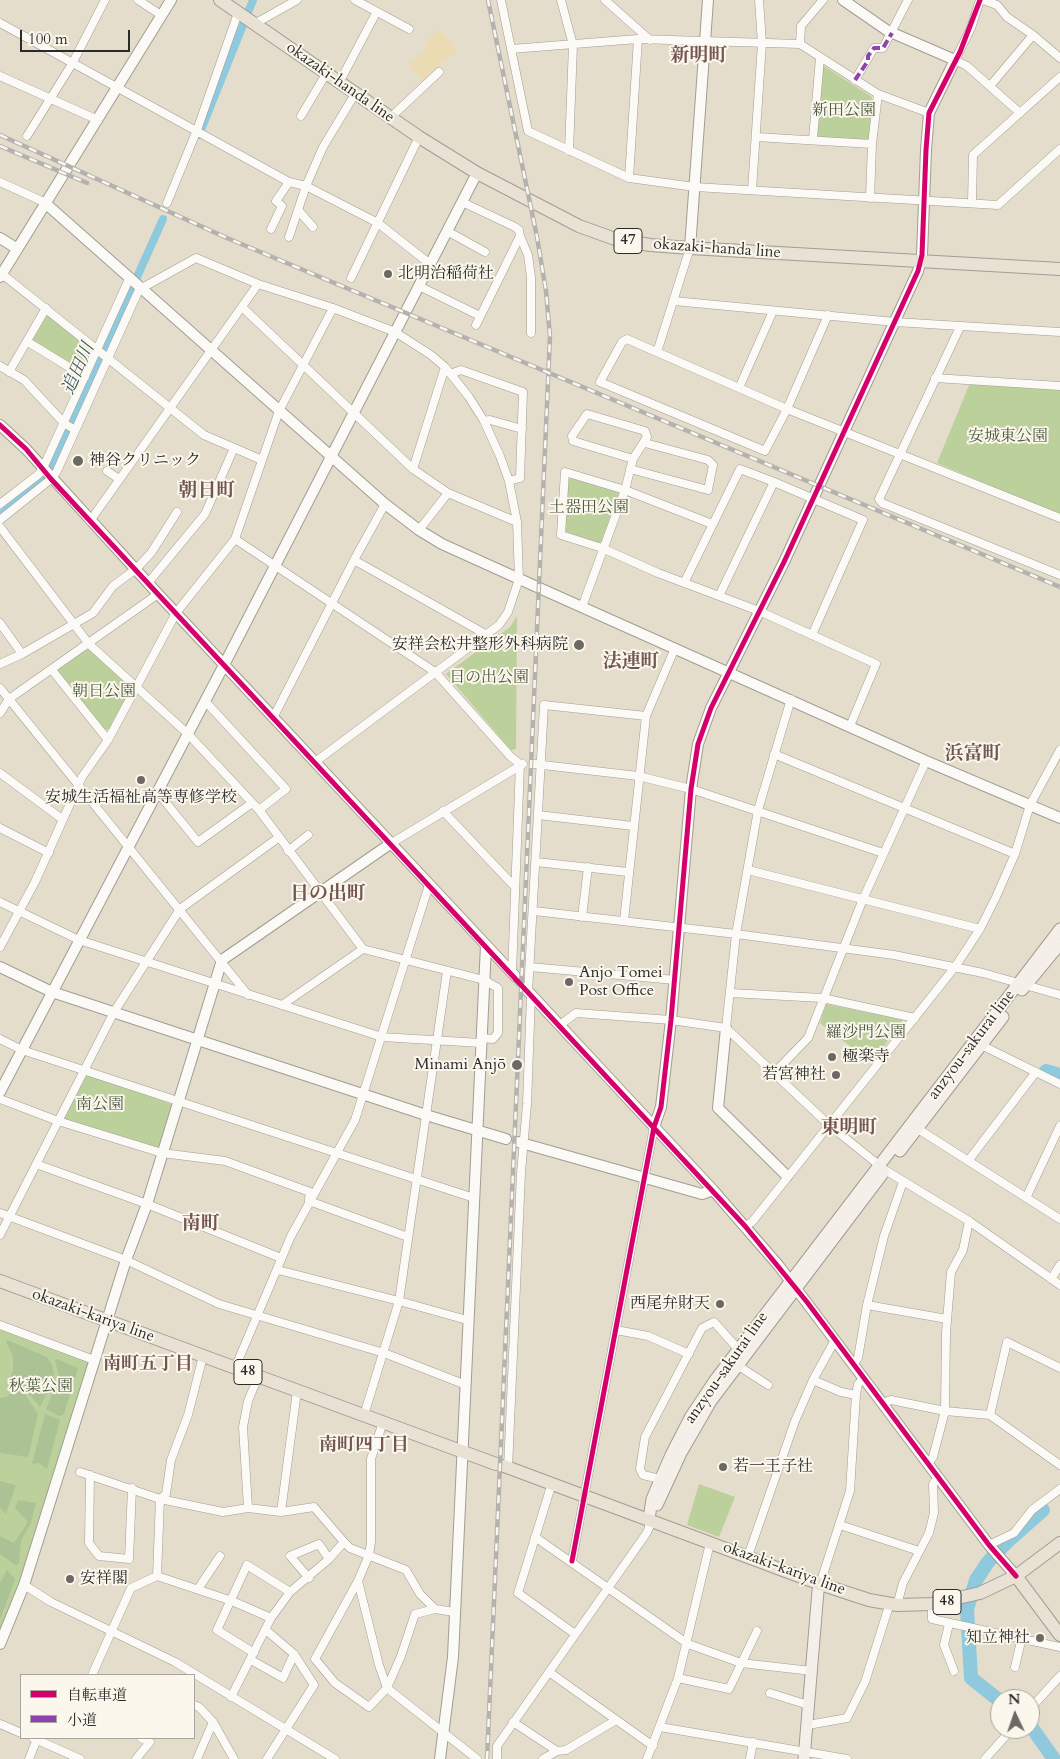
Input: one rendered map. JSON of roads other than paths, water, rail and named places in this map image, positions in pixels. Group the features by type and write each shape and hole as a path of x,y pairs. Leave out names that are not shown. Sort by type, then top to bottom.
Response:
{"main road":[{"name":"47","path":"220,0 256,23"},
{"name":"okazaki-handa line","path":"256,23 390,118 477,173 579,226 615,239 650,246 1060,269"},
{"name":"anzyou-sakurai line","path":"649,1519 652,1499 660,1478 691,1416 738,1349 793,1284 978,1043 1022,984 1060,928"},
{"name":"anzyou-sakurai line","path":"1022,984 1060,944"},
{"name":"anzyou-sakurai line","path":"882,1168 918,1129 978,1043"},
{"name":"okazaki-kariya line","path":"0,1281 552,1483 820,1584 870,1600 893,1604 932,1604 980,1593 1016,1576 1060,1543"},
{"name":"anzyou-sakurai line","path":"649,1519 693,1431 711,1401 793,1284"},
{"path":"1016,1576 1060,1635"},
{"path":"805,1756 820,1584"}],"street":[{"path":"26,136 72,64 106,0"},
{"path":"138,0 161,15"},
{"path":"171,0 98,120 44,202 1,275 46,308 204,435 262,460"},
{"path":"256,23 297,0"},
{"path":"355,0 376,13 409,29"},
{"path":"500,0 528,131 629,178 695,187 998,205 1060,149"},
{"path":"561,0 573,45 569,151"},
{"path":"605,0 650,40"},
{"path":"657,352 690,248 708,0"},
{"path":"752,190 762,43 759,0"},
{"path":"800,44 801,26 823,0"},
{"path":"843,0 892,33 967,66 1020,113"},
{"path":"855,80 874,48 883,48 908,0"},
{"path":"572,1561 586,1496 654,1127 661,1107 675,980 691,789 704,724 844,432 921,261 929,114 971,28 980,0"},
{"path":"983,0 997,5 1007,17 1033,35 1060,58"},
{"path":"167,202 199,131 238,13"},
{"path":"339,83 376,13"},
{"path":"0,23 289,182 306,186 378,223 430,264"},
{"path":"990,86 1033,35"},
{"path":"511,49 638,39 800,44 878,94 929,114"},
{"path":"629,178 638,39"},
{"path":"813,139 820,58"},
{"path":"390,118 439,72"},
{"path":"302,116 326,74"},
{"path":"0,76 98,120"},
{"path":"972,203 973,155 1060,77"},
{"path":"290,237 306,186 324,146 355,94"},
{"path":"870,198 872,144 878,94"},
{"path":"351,278 419,137"},
{"path":"756,137 872,144"},
{"path":"0,1092 128,846 158,793 477,173"},
{"path":"0,182 44,202 385,504 419,530 442,544 926,761 1060,818"},
{"path":"270,229 282,206 276,201 289,182"},
{"path":"462,202 519,230 528,255 531,277 531,333"},
{"path":"298,210 313,227"},
{"path":"447,231 485,252"},
{"path":"476,325 520,236"},
{"path":"0,238 16,248"},
{"path":"0,520 52,479 142,288 196,258 258,284 333,308 395,332 416,344 444,367 484,421 509,481 517,522 519,579 508,612 499,625 315,762"},
{"path":"0,504 39,474 43,468 130,277"},
{"path":"90,521 258,284"},
{"path":"419,286 480,316"},
{"path":"674,301 773,312 828,315 895,322 1060,332"},
{"path":"242,307 413,468 448,493 517,522"},
{"path":"9,372 46,308"},
{"path":"0,947 49,853 62,819 78,786 108,740 176,613 235,539 279,411 333,308"},
{"path":"739,388 773,312"},
{"path":"828,315 787,409 765,451 600,382 622,342 627,339 787,409 899,456 1060,518"},
{"path":"960,327 879,499 882,503 1060,576"},
{"path":"28,342 85,377"},
{"path":"0,366 24,380 64,423 75,430"},
{"path":"413,468 444,367"},
{"path":"450,374 461,370 523,392 520,478 509,481"},
{"path":"935,378 1060,386"},
{"path":"582,607 602,548 625,490 633,459 645,443 647,437 645,431 587,414 572,436 573,441 633,459"},
{"path":"484,421 490,420 522,429"},
{"path":"0,425 43,468 429,886 514,975"},
{"path":"630,469 708,490 713,465 708,460 645,443"},
{"path":"148,583 205,514 234,448"},
{"path":"684,583 740,469 774,482 863,520 812,635"},
{"path":"107,471 119,479"},
{"path":"712,524 625,490 565,472 561,535 602,548 684,583 759,611 876,664 850,726"},
{"path":"719,596 774,482"},
{"path":"419,530 448,493"},
{"path":"273,718 385,504"},
{"path":"0,664 22,654 93,612 112,586 136,569 151,553 177,512"},
{"path":"0,527 89,644 188,734 259,810 278,838 364,949 484,980 493,984 499,991 498,1033 493,1039 481,1041 382,1037 80,940 0,902"},
{"path":"235,539 434,672 511,757 522,764"},
{"path":"354,560 487,635"},
{"path":"0,713 9,699 158,594"},
{"path":"0,623 22,654"},
{"path":"624,921 638,776 646,716 675,648"},
{"path":"52,670 108,740"},
{"path":"0,688 78,786 222,960 248,995"},
{"path":"787,1176 718,1108 736,934 758,810 791,699"},
{"path":"205,701 286,789 259,810"},
{"path":"502,1466 534,911 538,764 544,705 646,716"},
{"path":"745,1226 752,1222 828,1124 956,967 980,928 1015,854 1030,805 1060,750"},
{"path":"774,754 1015,854"},
{"path":"775,1072 808,1038 822,998 863,899 926,761"},
{"path":"0,1644 24,1585 94,1360 109,1321 126,1260 147,1204 222,960 390,844 443,810 522,764"},
{"path":"514,975 515,887 522,764"},
{"path":"538,764 638,776 691,789 883,853"},
{"path":"0,773 26,795 62,819"},
{"path":"158,793 198,842 252,803"},
{"path":"443,810 515,887"},
{"path":"538,815 633,826"},
{"path":"0,828 49,853"},
{"path":"288,851 308,835"},
{"path":"0,1235 114,1012 180,910 278,838"},
{"path":"536,862 628,872"},
{"path":"582,917 588,867"},
{"path":"748,870 980,928"},
{"path":"235,1368 278,1270 281,1258 309,1201 338,1153 355,1120 429,886"},
{"path":"534,911 843,947 956,967 1060,995"},
{"path":"440,1759 453,1657 466,1385 467,1320 486,945"},
{"path":"282,1005 364,949"},
{"path":"0,967 52,992 426,1116 506,1139"},
{"path":"530,967 675,980"},
{"path":"364,1415 399,1301 447,971"},
{"path":"528,992 745,1226 793,1284 989,1545 1016,1576"},
{"path":"730,993 822,998 915,1018"},
{"path":"560,1025 576,1013 671,1020 726,1028 775,1072 828,1124 882,1168 902,1182 969,1221 1060,1285"},
{"path":"0,1039 22,1050 474,1198"},
{"path":"978,1043 1059,1082"},
{"path":"968,1161 1036,1072"},
{"path":"0,1099 58,1121 162,1153 225,1161 310,1192 309,1201"},
{"path":"1026,1198 1060,1126"},
{"path":"918,1129 1060,1219"},
{"path":"520,1143 702,1194 713,1190"},
{"path":"36,1164 147,1204 281,1258"},
{"path":"854,1365 858,1358 867,1305 884,1236 902,1182"},
{"path":"309,1201 408,1237"},
{"path":"0,1213 126,1260 219,1304 384,1353 466,1385"},
{"path":"928,1464 932,1457 945,1411 947,1319 951,1272 963,1250 969,1221"},
{"path":"1051,1279 1060,1264"},
{"path":"278,1270 467,1320"},
{"path":"867,1305 947,1319"},
{"path":"660,1478 642,1475 640,1469 645,1437 702,1328 714,1322 738,1349"},
{"path":"0,1325 94,1360"},
{"path":"616,1330 648,1336 689,1354"},
{"path":"748,1556 795,1421 813,1380 835,1340"},
{"path":"990,1415 1007,1342 1060,1368"},
{"path":"157,1576 160,1499 166,1494 172,1460 188,1415 203,1356"},
{"path":"737,1365 768,1385"},
{"path":"248,1508 244,1427 248,1401 259,1376"},
{"path":"820,1584 840,1525 852,1476 856,1394 858,1384 864,1379"},
{"path":"813,1380 840,1392 856,1394"},
{"path":"281,1512 297,1391"},
{"path":"883,1403 892,1400 945,1411 990,1415 1060,1464"},
{"path":"383,1422 370,1459 371,1542 369,1555 358,1581 315,1659 335,1683 369,1707 387,1688 401,1656 415,1614 435,1609 454,1612"},
{"path":"80,1472 160,1499 223,1512 248,1508 281,1512 314,1507 350,1548 406,1570 420,1594 435,1609"},
{"path":"90,1475 88,1543 99,1556 129,1559 132,1488"},
{"path":"808,1725 847,1718 865,1682 893,1604 928,1533 934,1513 933,1484 938,1478"},
{"path":"552,1483 518,1593 575,1634"},
{"path":"989,1545 1014,1533 1032,1510 1060,1489"},
{"path":"497,1759 497,1746 646,1534 649,1519"},
{"path":"840,1525 919,1551"},
{"path":"535,1537 572,1561 688,1644 741,1663 812,1671"},
{"path":"231,1696 267,1631 272,1618 290,1592 309,1578 344,1542"},
{"path":"647,1759 678,1678 688,1644 710,1543"},
{"path":"309,1578 290,1556 319,1544 329,1559"},
{"path":"198,1589 220,1556"},
{"path":"290,1592 247,1565 217,1630 283,1678 294,1654"},
{"path":"92,1674 131,1588 157,1576 232,1601 272,1618"},
{"path":"358,1581 379,1665 387,1688 476,1759"},
{"path":"24,1585 51,1602 111,1630 194,1674"},
{"path":"932,1604 932,1619 1060,1648"},
{"path":"949,1624 944,1645 954,1671"},
{"path":"267,1631 294,1654 314,1685 267,1759"},
{"path":"678,1678 729,1689 757,1631"},
{"path":"1015,1667 1021,1640"},
{"path":"549,1672 653,1746"},
{"path":"195,1675 335,1759"},
{"path":"1040,1698 1060,1676"},
{"path":"770,1693 808,1705"},
{"path":"195,1705 214,1722 234,1759"},
{"path":"543,1759 557,1751 566,1750 616,1720"},
{"path":"196,1759 214,1722"},
{"path":"513,1722 557,1751"},
{"path":"0,1724 20,1733"},
{"path":"660,1727 753,1742 805,1756 847,1759"},
{"path":"29,1759 35,1739 80,1759"},
{"path":"985,1759 1003,1739"},
{"path":"136,1759 151,1740"},
{"path":"750,1759 753,1742"}],"waterway":[{"name":"追田川","path":"199,135 253,0"},
{"name":"追田川","path":"0,515 41,481 55,460 163,219"},
{"path":"1046,1071 1060,1075"},
{"path":"990,1693 971,1678 967,1609 976,1580 988,1562 1008,1541 1043,1510"},
{"path":"1040,1739 1054,1759"}],"tunnel":[{"path":"515,976 525,988"}],"railway":[{"path":"487,1759 550,336 546,291 537,237 488,0"},
{"path":"0,135 227,238 1060,587"},
{"path":"0,146 87,183"}],"place":[{"name":"北明治稲荷社","path":"388,274"},
{"name":"神谷クリニック","path":"78,461"},
{"name":"安祥会松井整形外科病院","path":"579,645"},
{"name":"安城生活福祉高等専修学校","path":"141,780"},
{"name":"Anjo Tomei Post Office","path":"569,982"},
{"name":"極楽寺","path":"832,1057"},
{"name":"Minami Anjō","path":"517,1065"},
{"name":"若宮神社","path":"836,1075"},
{"name":"西尾弁財天","path":"720,1304"},
{"name":"若一王子社","path":"723,1467"},
{"name":"安祥閣","path":"70,1579"},
{"name":"知立神社","path":"1040,1638"}],"district":[{"name":"新明町","path":"699,57"},
{"name":"朝日町","path":"207,492"},
{"name":"法連町","path":"631,663"},
{"name":"浜富町","path":"973,755"},
{"name":"日の出町","path":"328,895"},
{"name":"東明町","path":"849,1129"},
{"name":"南町","path":"201,1225"},
{"name":"南町五丁目","path":"148,1365"},
{"name":"南町四丁目","path":"364,1446"}],"park label":[{"name":"新田公園","path":"844,111"},
{"name":"安城東公園","path":"1008,437"},
{"name":"土器田公園","path":"589,508"},
{"name":"日の出公園","path":"489,678"},
{"name":"朝日公園","path":"104,692"},
{"name":"羅沙門公園","path":"866,1033"},
{"name":"南公園","path":"100,1105"},
{"name":"秋葉公園","path":"41,1387"}]}
